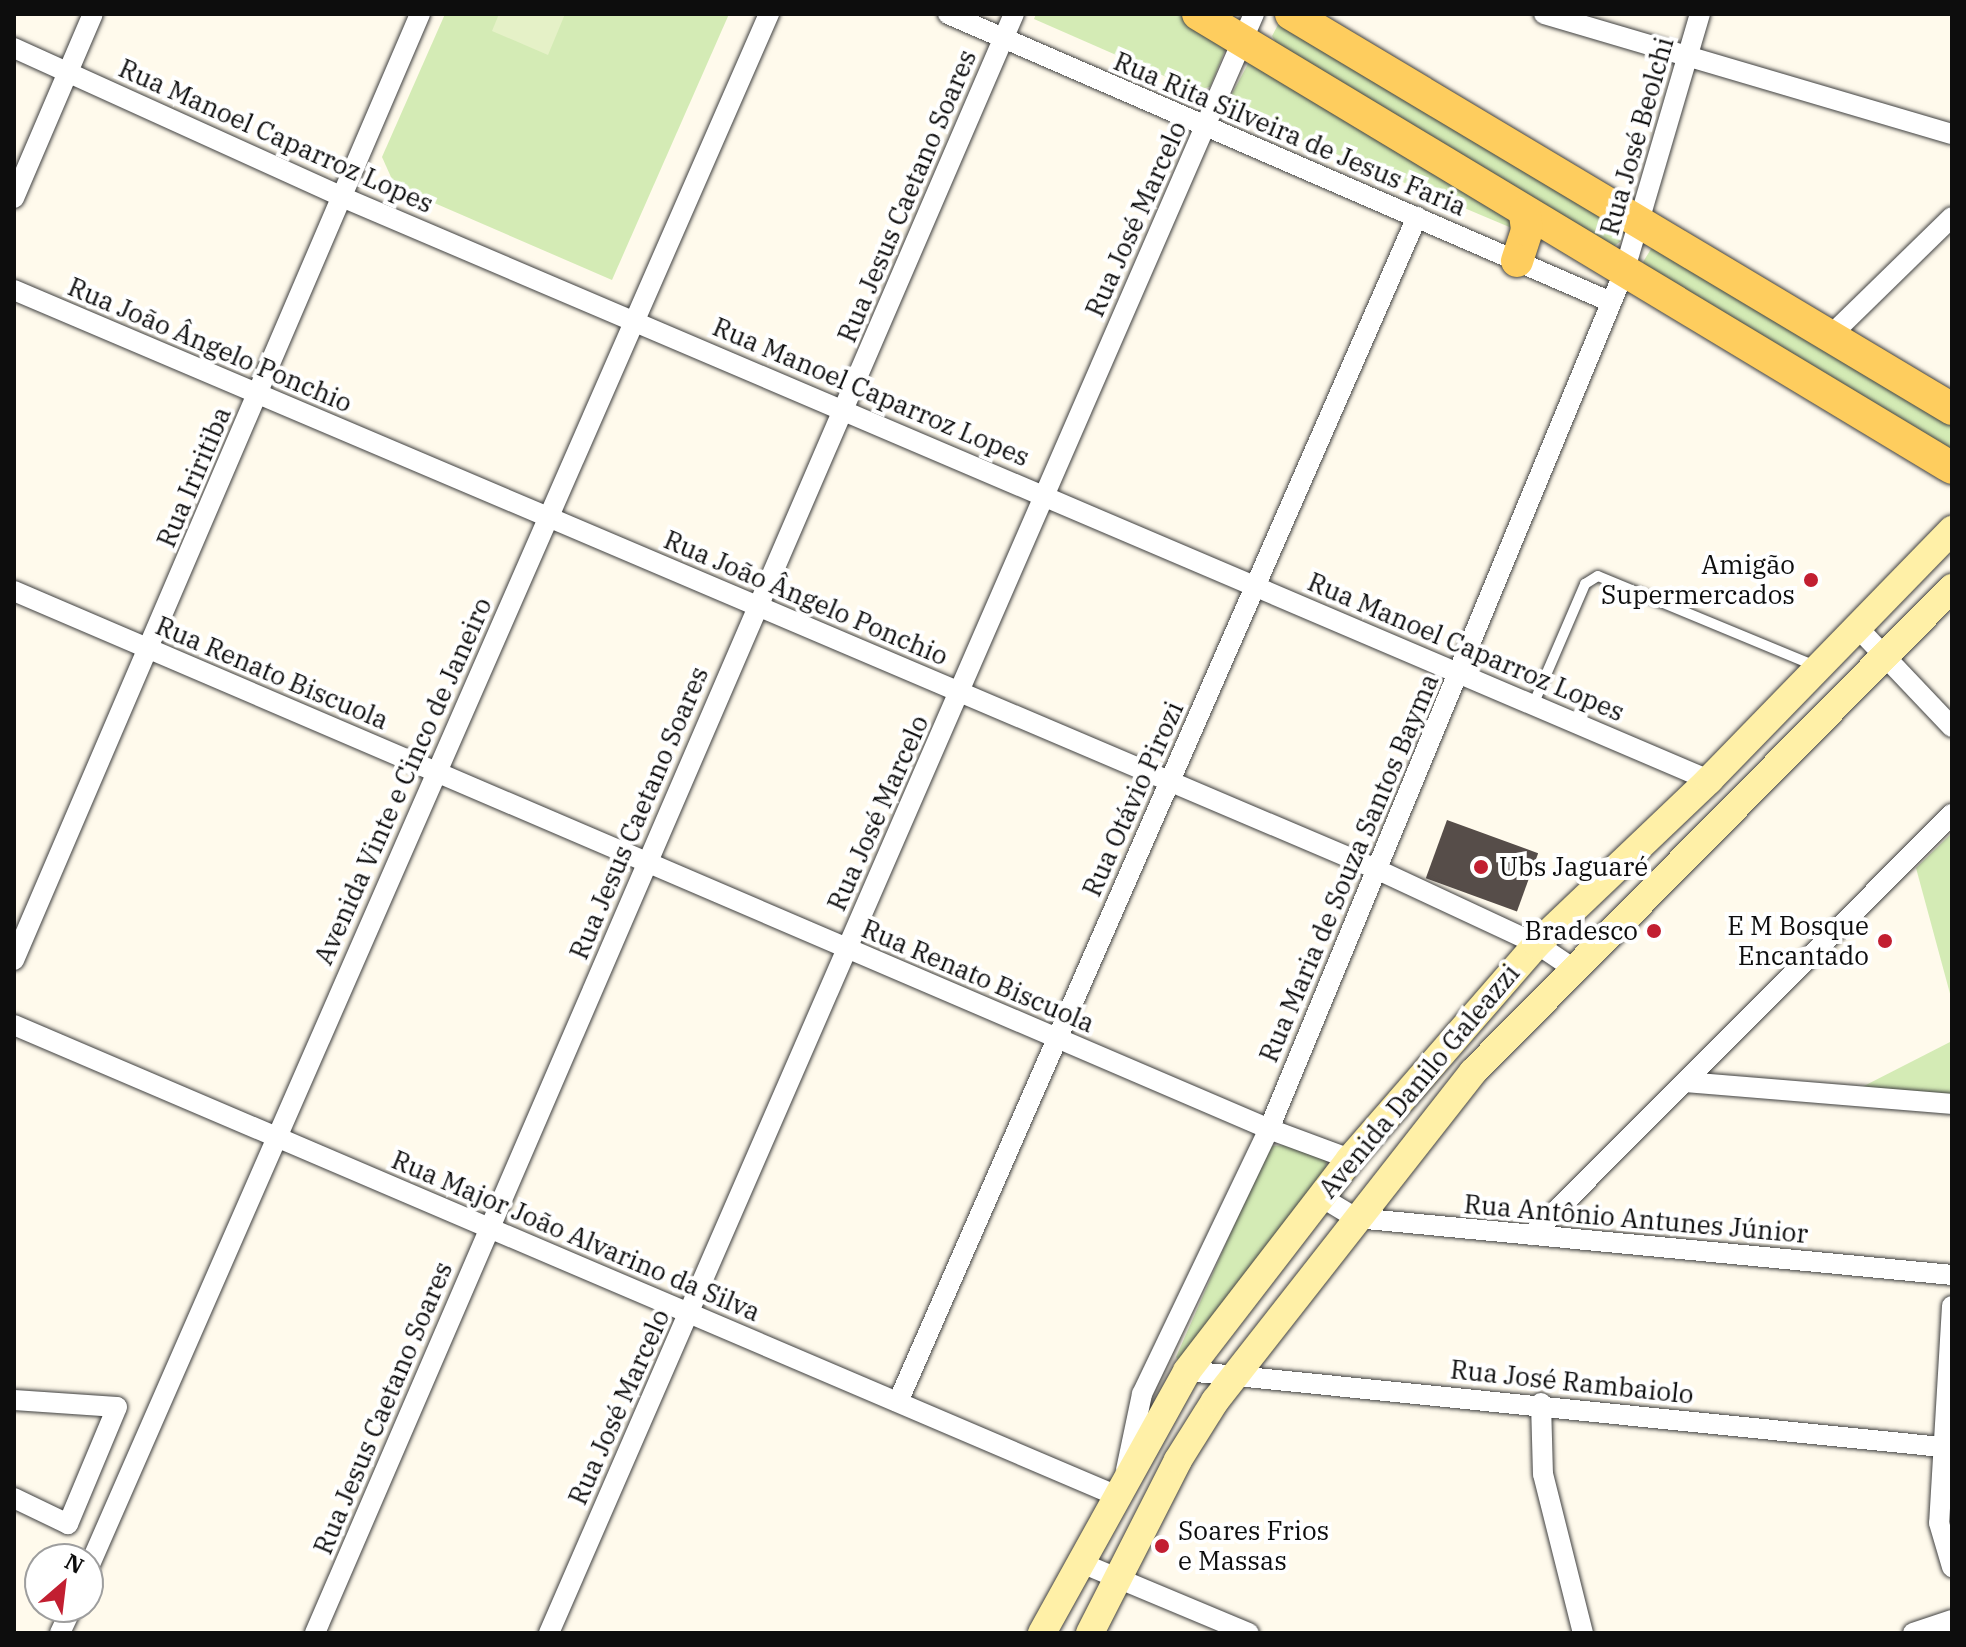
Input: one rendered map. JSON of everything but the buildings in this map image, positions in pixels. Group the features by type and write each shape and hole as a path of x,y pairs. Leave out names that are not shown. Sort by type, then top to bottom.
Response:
{"main road":[{"path":"1198,14 1248,28 1525,213 1952,468"},
{"path":"1291,14 1828,338 1952,409"},
{"path":"1517,261 1527,230 1525,213"},
{"name":"Avenida Danilo Galeazzi","path":"1042,1633 1187,1371 1350,1159 1537,944 1709,780 1952,530"},
{"name":"Avenida Danilo Galeazzi","path":"1090,1633 1178,1460 1232,1377 1473,1072 1571,967 1952,588"}],"street":[{"path":"14,198 93,14"},
{"name":"Rua Iriritiba","path":"14,960 420,14"},
{"name":"Avenida Vinte e Cinco de Janeiro","path":"99,1543 769,14"},
{"name":"Rua Rita Silveira de Jesus Faria","path":"948,14 1611,302"},
{"name":"Rua Jesus Caetano Soares","path":"315,1633 1014,14"},
{"path":"1544,14 1952,134"},
{"name":"Rua José Beolchi","path":"1624,272 1700,14"},
{"name":"Rua José Marcelo","path":"549,1633 1248,28"},
{"name":"Rua Manoel Caparroz Lopes","path":"14,48 342,197 844,407 1709,780"},
{"name":"Rua Otávio Pirozi","path":"898,1402 1417,217"},
{"path":"1828,338 1952,217"},
{"name":"Rua Maria de Souza Santos Bayma","path":"1121,1489 1142,1394 1269,1129 1624,272"},
{"name":"Rua João Ângelo Ponchio","path":"14,290 1376,869 1537,944 1571,967"},
{"name":"Rua Renato Biscuola","path":"14,591 1269,1129 1350,1159"},
{"path":"1857,627 1952,727"},
{"path":"1532,1235 1952,814"},
{"name":"Rua Major João Alvarino da Silva","path":"14,1025 898,1402 1121,1489"},
{"path":"1686,1082 1952,1104"},
{"name":"Rua Antônio Antunes Júnior","path":"1321,1197 1356,1218 1952,1275"},
{"path":"1952,1306 1947,1447 1939,1523 1952,1567"},
{"name":"Rua José Rambaiolo","path":"1187,1371 1541,1403 1947,1447"},
{"path":"14,1400 117,1407 68,1524 14,1498"},
{"path":"1541,1403 1543,1474 1583,1633"},
{"path":"1079,1562 1249,1633"},
{"path":"1913,1633 1952,1620"}],"lane":[{"path":"1533,705 1585,584 1598,576 1818,667"}],"green space":[{"path":"445,14 729,14 612,280 395,186 382,157"},
{"path":"499,14 565,14 548,55 492,31"},
{"path":"1036,14 1182,14 1228,43 1210,87 1196,90 1034,19"},
{"path":"1280,21 1624,228 1621,241 1612,248 1276,43 1272,36"},
{"path":"1249,62 1514,223 1514,229 1225,107"},
{"path":"1651,249 1663,249 1952,424 1952,455 1647,269 1643,262"},
{"path":"1952,833 1952,1001 1916,868"},
{"path":"1952,1041 1952,1096 1860,1088"},
{"path":"1286,1145 1326,1158 1327,1171 1181,1364 1176,1357 1269,1146"}],"place":[{"name":"Amigão Supermercados","path":"1811,580"},
{"name":"Ubs Jaguaré","path":"1481,867"},
{"name":"Bradesco","path":"1654,931"},
{"name":"E M Bosque Encantado","path":"1885,941"},
{"name":"Soares Frios e Massas","path":"1162,1546"}]}
